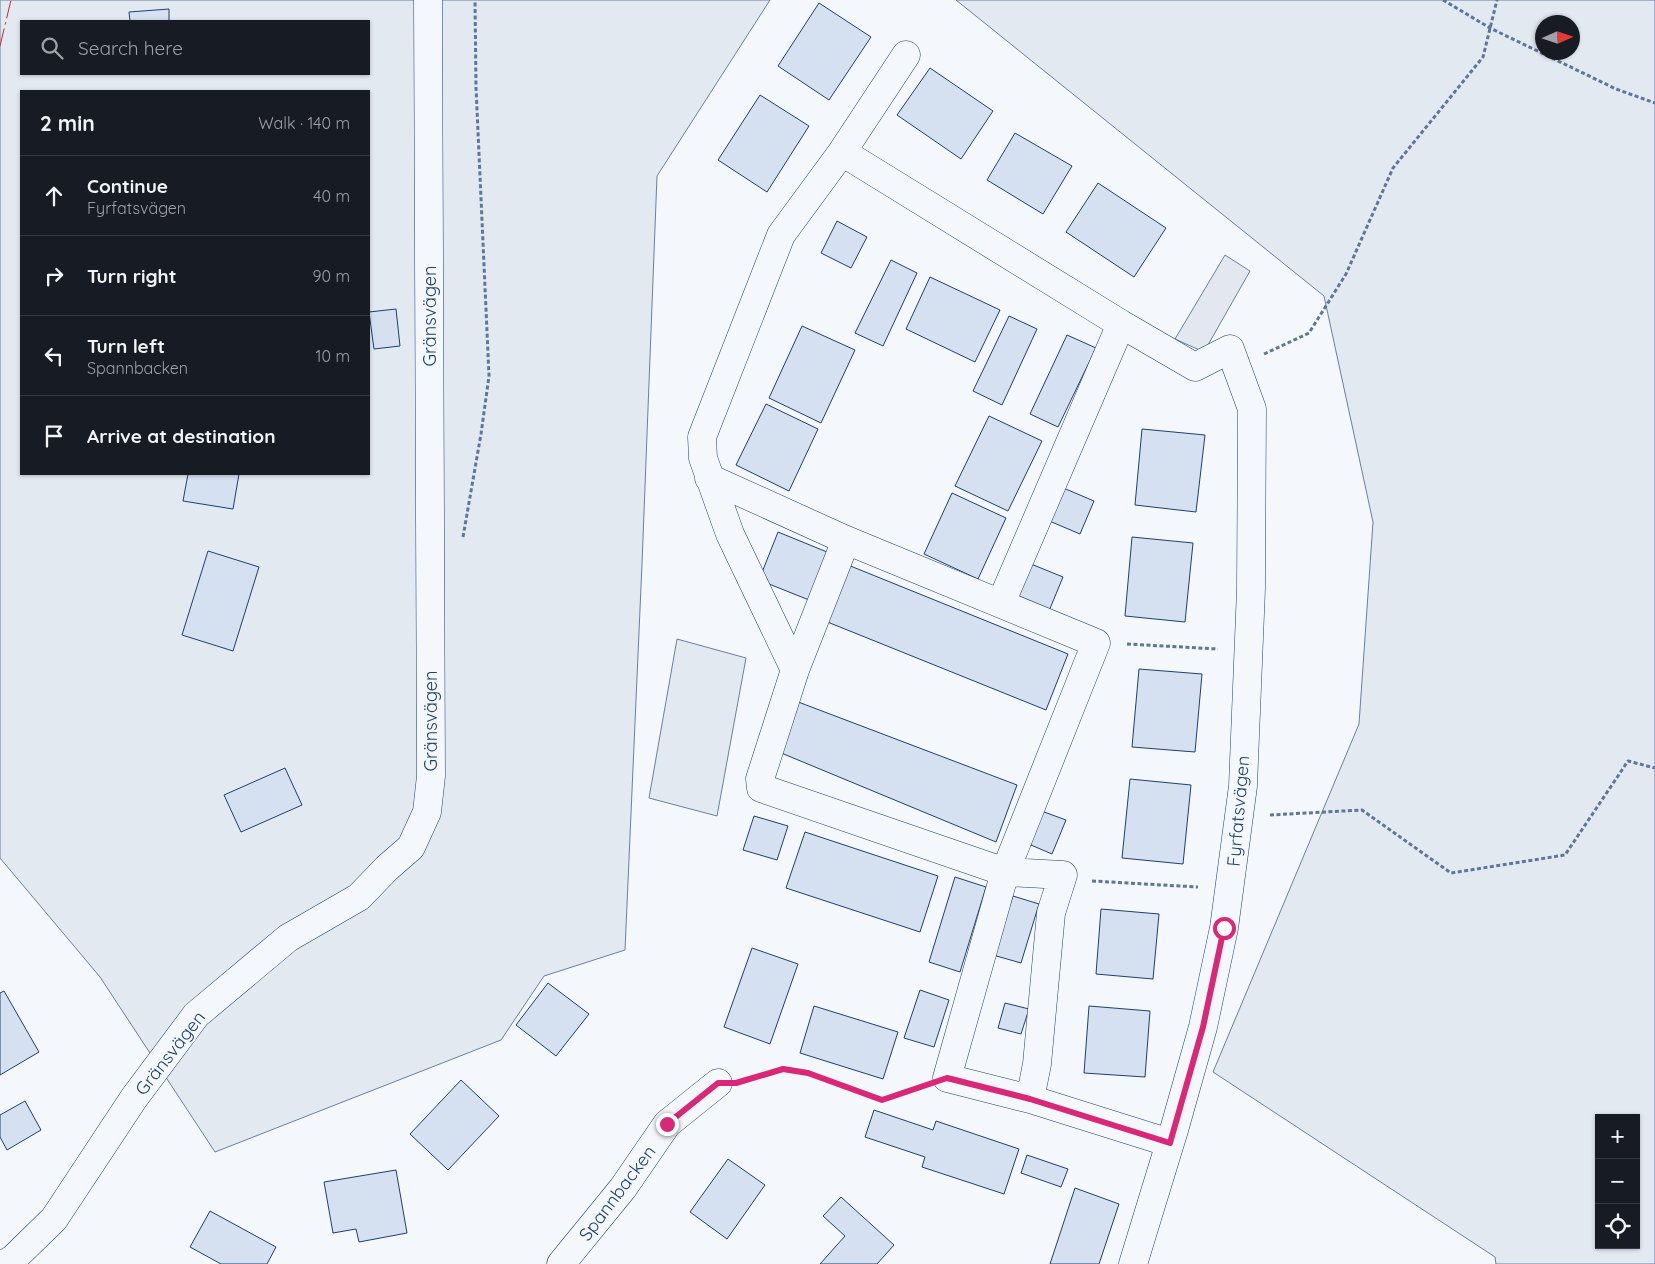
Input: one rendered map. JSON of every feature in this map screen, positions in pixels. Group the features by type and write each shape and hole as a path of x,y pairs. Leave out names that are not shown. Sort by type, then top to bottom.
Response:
{"street":[{"name":"Gränsvägen","path":"4,1264 14,1259 54,1219 134,1098 196,1015 288,938 360,897 387,868 411,847 427,812 431,776 428,0"},
{"path":"795,670 730,534 703,458 702,437 781,235 842,152 906,55"},
{"path":"842,152 1121,324 1195,367 1230,349"},
{"path":"1001,602 1121,324"},
{"name":"Fyrfatsvägen","path":"1133,1264 1203,1027 1224,928 1243,786 1251,589 1252,409 1230,349"},
{"path":"709,478 846,540 1001,602 1096,643 1005,872 947,1078 1030,1099 1170,1143"},
{"path":"846,540 795,670 760,778 761,788 1005,872 1063,875 1051,913 1038,1064 1030,1099"},
{"name":"Spannbacken","path":"561,1264 623,1188 667,1124 718,1083"}],"path":[{"path":"463,539 489,376 474,0"},
{"path":"1443,0 1490,28 1616,89 1655,103"},
{"path":"1230,349 1258,356 1309,333 1346,274 1394,168 1483,57 1498,0"},
{"path":"1096,643 1248,651"},
{"path":"1239,816 1362,810 1451,873 1565,855 1628,761 1655,768"},
{"path":"1063,875 1069,880 1230,888"},
{"path":"718,1083 736,1083 783,1069 808,1073 882,1100 947,1078"}],"shaded area":[{"path":"0,0 770,0 657,176 625,950 544,976 501,1040 215,1152 100,977 0,858"},
{"path":"956,0 1655,0 1655,1264 1496,1264 1495,1257 1213,1072 1359,724 1373,522 1324,296"},
{"path":"1225,255 1250,271 1204,352 1175,339"},
{"path":"677,639 746,658 717,816 649,798"}],"building":[{"path":"819,3 871,37 829,100 778,66"},
{"path":"169,9 169,20 130,20 129,12"},
{"path":"930,68 993,111 961,159 897,115"},
{"path":"760,95 809,126 767,192 718,160"},
{"path":"1015,133 1072,166 1043,214 987,180"},
{"path":"1098,183 1166,228 1134,277 1066,232"},
{"path":"837,221 867,237 851,268 821,253"},
{"path":"891,260 917,273 883,346 855,333"},
{"path":"930,277 1000,310 975,362 906,329"},
{"path":"396,309 400,346 374,349 370,312"},
{"path":"1009,316 1037,329 1002,405 973,391"},
{"path":"802,326 855,350 821,423 769,398"},
{"path":"1067,335 1096,348 1058,427 1030,414"},
{"path":"766,404 818,429 789,491 736,465"},
{"path":"989,416 1042,441 1008,511 955,486"},
{"path":"1142,429 1205,435 1196,512 1135,505"},
{"path":"188,475 239,475 233,509 183,501"},
{"path":"1061,487 1094,501 1080,534 1047,520"},
{"path":"952,493 1006,518 978,579 924,554"},
{"path":"778,532 827,552 809,600 759,580"},
{"path":"1132,537 1193,543 1185,622 1125,616"},
{"path":"208,551 259,567 233,651 182,635"},
{"path":"1031,564 1063,577 1049,611 1017,597"},
{"path":"848,565 1068,654 1046,710 825,621"},
{"path":"1139,669 1202,674 1195,752 1132,747"},
{"path":"793,700 1017,785 996,842 774,750"},
{"path":"285,768 302,805 241,832 224,795"},
{"path":"1130,779 1191,785 1183,864 1122,858"},
{"path":"1036,809 1066,820 1052,854 1024,842"},
{"path":"754,816 788,826 777,860 743,850"},
{"path":"805,832 938,876 920,932 786,888"},
{"path":"955,877 986,887 960,972 929,962"},
{"path":"1013,896 1039,904 1021,963 993,955"},
{"path":"1101,909 1159,914 1153,979 1096,974"},
{"path":"752,948 798,964 770,1044 724,1027"},
{"path":"548,983 589,1014 556,1056 516,1025"},
{"path":"920,990 949,1000 934,1047 904,1038"},
{"path":"4,991 39,1052 0,1075 0,993"},
{"path":"1005,1003 1029,1009 1021,1034 998,1028"},
{"path":"814,1006 898,1032 883,1079 800,1053"},
{"path":"1089,1006 1150,1011 1145,1077 1084,1073"},
{"path":"461,1080 499,1116 448,1170 410,1134"},
{"path":"25,1101 41,1130 7,1150 0,1137 0,1115"},
{"path":"874,1110 933,1130 936,1121 1019,1149 1004,1194 922,1167 925,1157 865,1137"},
{"path":"1027,1155 1068,1169 1061,1187 1021,1173"},
{"path":"728,1159 765,1185 727,1239 690,1212"},
{"path":"396,1170 407,1233 359,1242 356,1229 333,1233 324,1182"},
{"path":"1075,1188 1119,1204 1099,1264 1050,1264"},
{"path":"841,1197 894,1245 877,1264 820,1264 845,1236 823,1216"},
{"path":"210,1211 276,1247 267,1264 221,1264 190,1247"}],"power":[{"path":"0,46 11,0"}],"route":[{"path":"667,1124 718,1083 736,1083 783,1069 808,1073 882,1100 947,1078 1030,1099 1170,1143 1203,1027 1224,928"}]}
